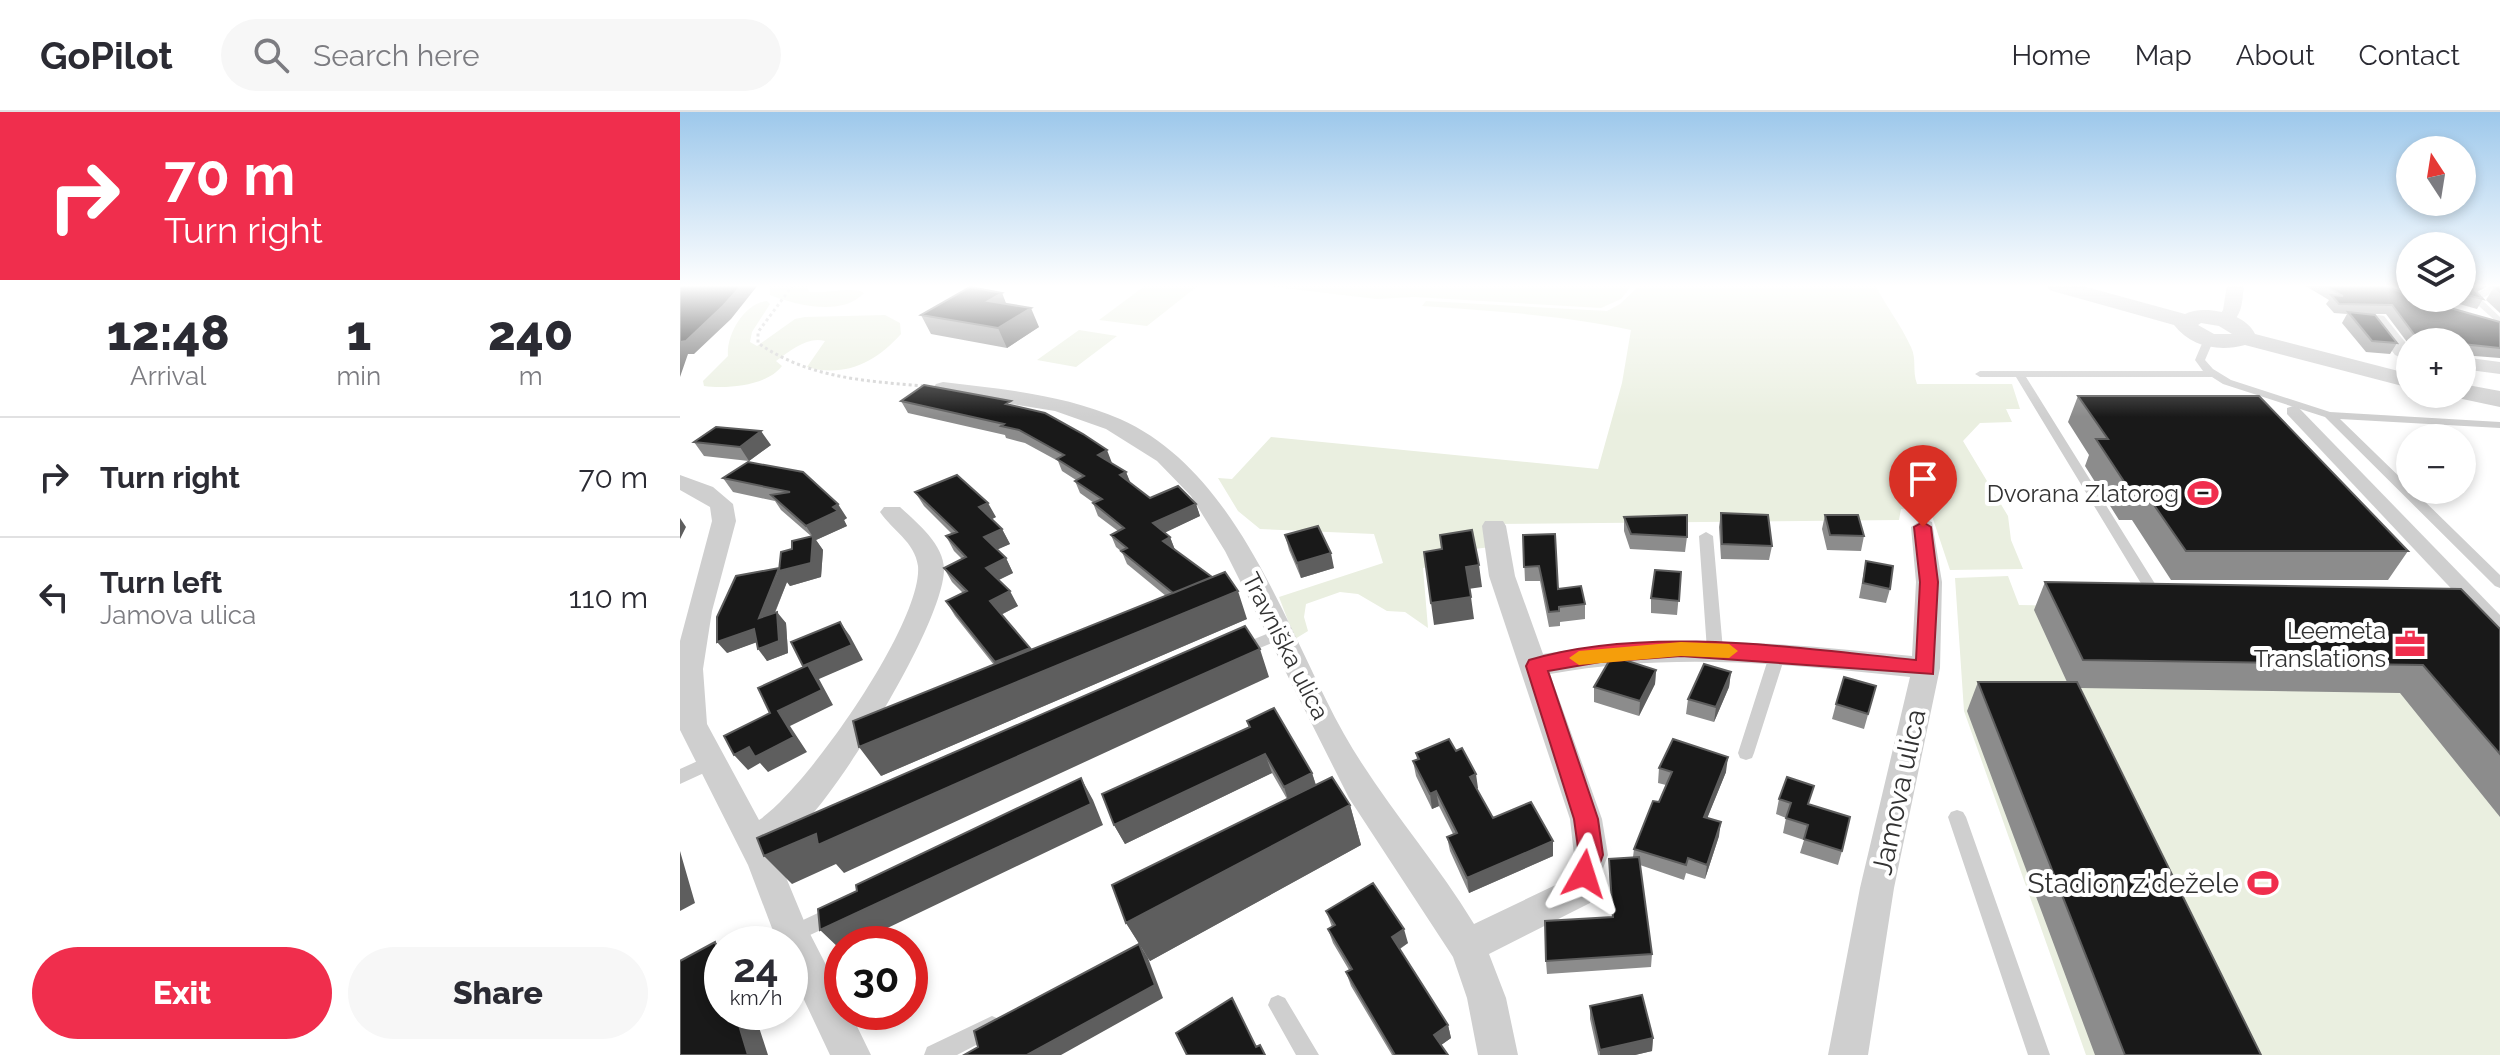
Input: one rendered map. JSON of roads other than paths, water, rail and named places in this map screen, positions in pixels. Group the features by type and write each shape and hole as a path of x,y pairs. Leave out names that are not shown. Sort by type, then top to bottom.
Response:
{"street":[{"path":"2190,329 2209,339 2226,342 2244,338 2396,377"},
{"path":"2240,329 2244,338"},
{"path":"2380,329 2396,345"},
{"path":"2476,365 2500,368"},
{"name":"Travniška ulica","path":"943,388 1033,398 1109,421 1139,436 1167,457 1204,495 1235,542 1247,587 1279,634 1346,796 1467,946 1493,1025 1498,1055"},
{"path":"2476,395 2500,399"},
{"path":"2293,411 2500,628"},
{"path":"680,482 705,492 721,504 724,521 699,611 689,669 692,724 765,853 789,926"},
{"path":"765,853 836,755 901,654 922,608 931,570 927,551 892,512"},
{"path":"1467,946 1578,892 1591,855 1586,819 1536,666 1502,576 1494,526"},
{"name":"Jamova ulica","path":"1848,1055 1877,888 1926,668 1929,582 1923,527"},
{"path":"1536,666 1600,655 1715,650 1926,668"},
{"path":"808,968 851,1055"}],"lane":[{"path":"2209,339 2200,360 2215,374 2248,390 2329,415 2500,425"},
{"path":"1980,374 2215,374"},
{"path":"2019,374 2150,587"},
{"path":"2329,415 2500,583"},
{"path":"1706,536 1715,650"},
{"path":"1222,660 1279,634"},
{"path":"1746,753 1778,653"},
{"path":"836,755 865,744"},
{"path":"680,777 711,762"},
{"path":"1957,817 2039,1055"},
{"path":"808,927 849,907"},
{"path":"1278,1005 1308,1055"},
{"path":"935,1055 1017,1013"}],"place":[{"name":"Dvorana Zlatorog","path":"2203,493"},
{"name":"Leemeta Translations","path":"2410,644"},
{"name":"Stadion z'dežele","path":"2263,883"}]}
